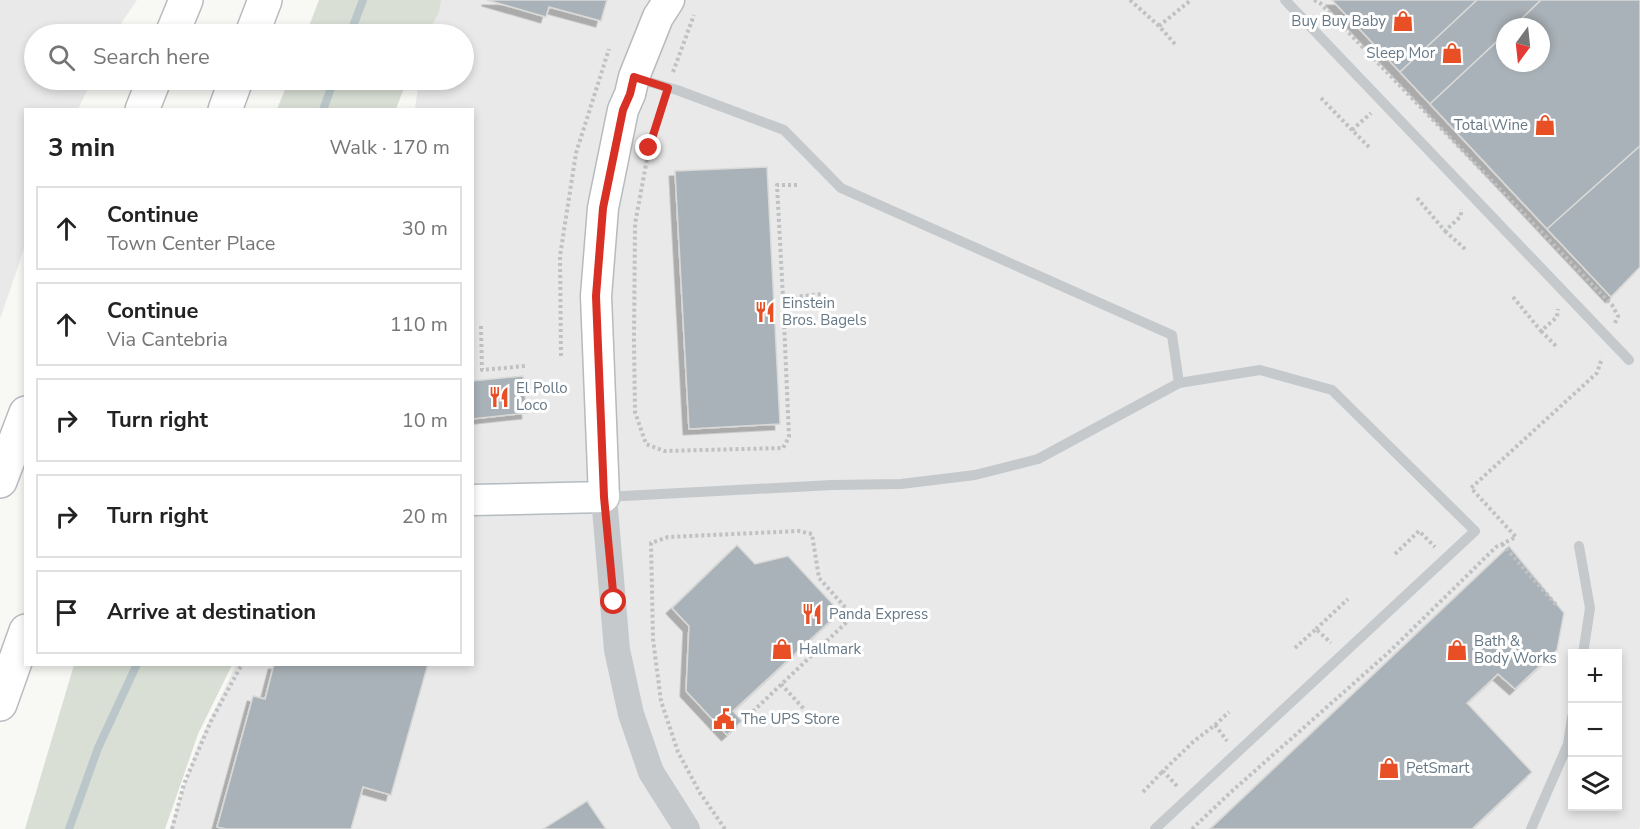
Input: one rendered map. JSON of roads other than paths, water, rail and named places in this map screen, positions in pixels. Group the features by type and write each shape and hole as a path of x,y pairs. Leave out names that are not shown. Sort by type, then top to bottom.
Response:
{"main road":[{"path":"176,24 186,0"},
{"path":"256,24 265,0"},
{"path":"474,500 604,497 596,296 603,208 623,110 634,77 658,17 682,5"},
{"path":"143,108 150,90"},
{"path":"226,108 232,90"},
{"path":"0,481 23,427"},
{"path":"0,704 24,637"}],"street":[{"path":"604,497 617,650 630,714 651,771 687,829"}],"lane":[{"path":"1285,0 1629,360"},
{"path":"634,77 784,130 841,188 1172,335 1179,383"},
{"path":"604,497 832,485 901,484 975,475 1038,459 1179,383 1260,370 1332,390 1475,531 1155,829"},
{"path":"1579,546 1590,608 1583,649"},
{"path":"1531,829 1568,744"}],"waterway":[{"path":"354,24 363,0"},
{"path":"324,108 330,90"},
{"path":"69,829 98,748 136,666"}],"place":[{"name":"Buy Buy Baby","path":"1403,21"},
{"name":"Sleep Mor","path":"1452,53"},
{"name":"Total Wine","path":"1545,125"},
{"name":"Einstein Bros. Bagels","path":"765,312"},
{"name":"El Pollo Loco","path":"499,397"},
{"name":"Panda Express","path":"812,614"},
{"name":"Hallmark","path":"782,649"},
{"name":"Bath & Body Works","path":"1457,650"},
{"name":"The UPS Store","path":"724,719"},
{"name":"PetSmart","path":"1389,768"}]}
